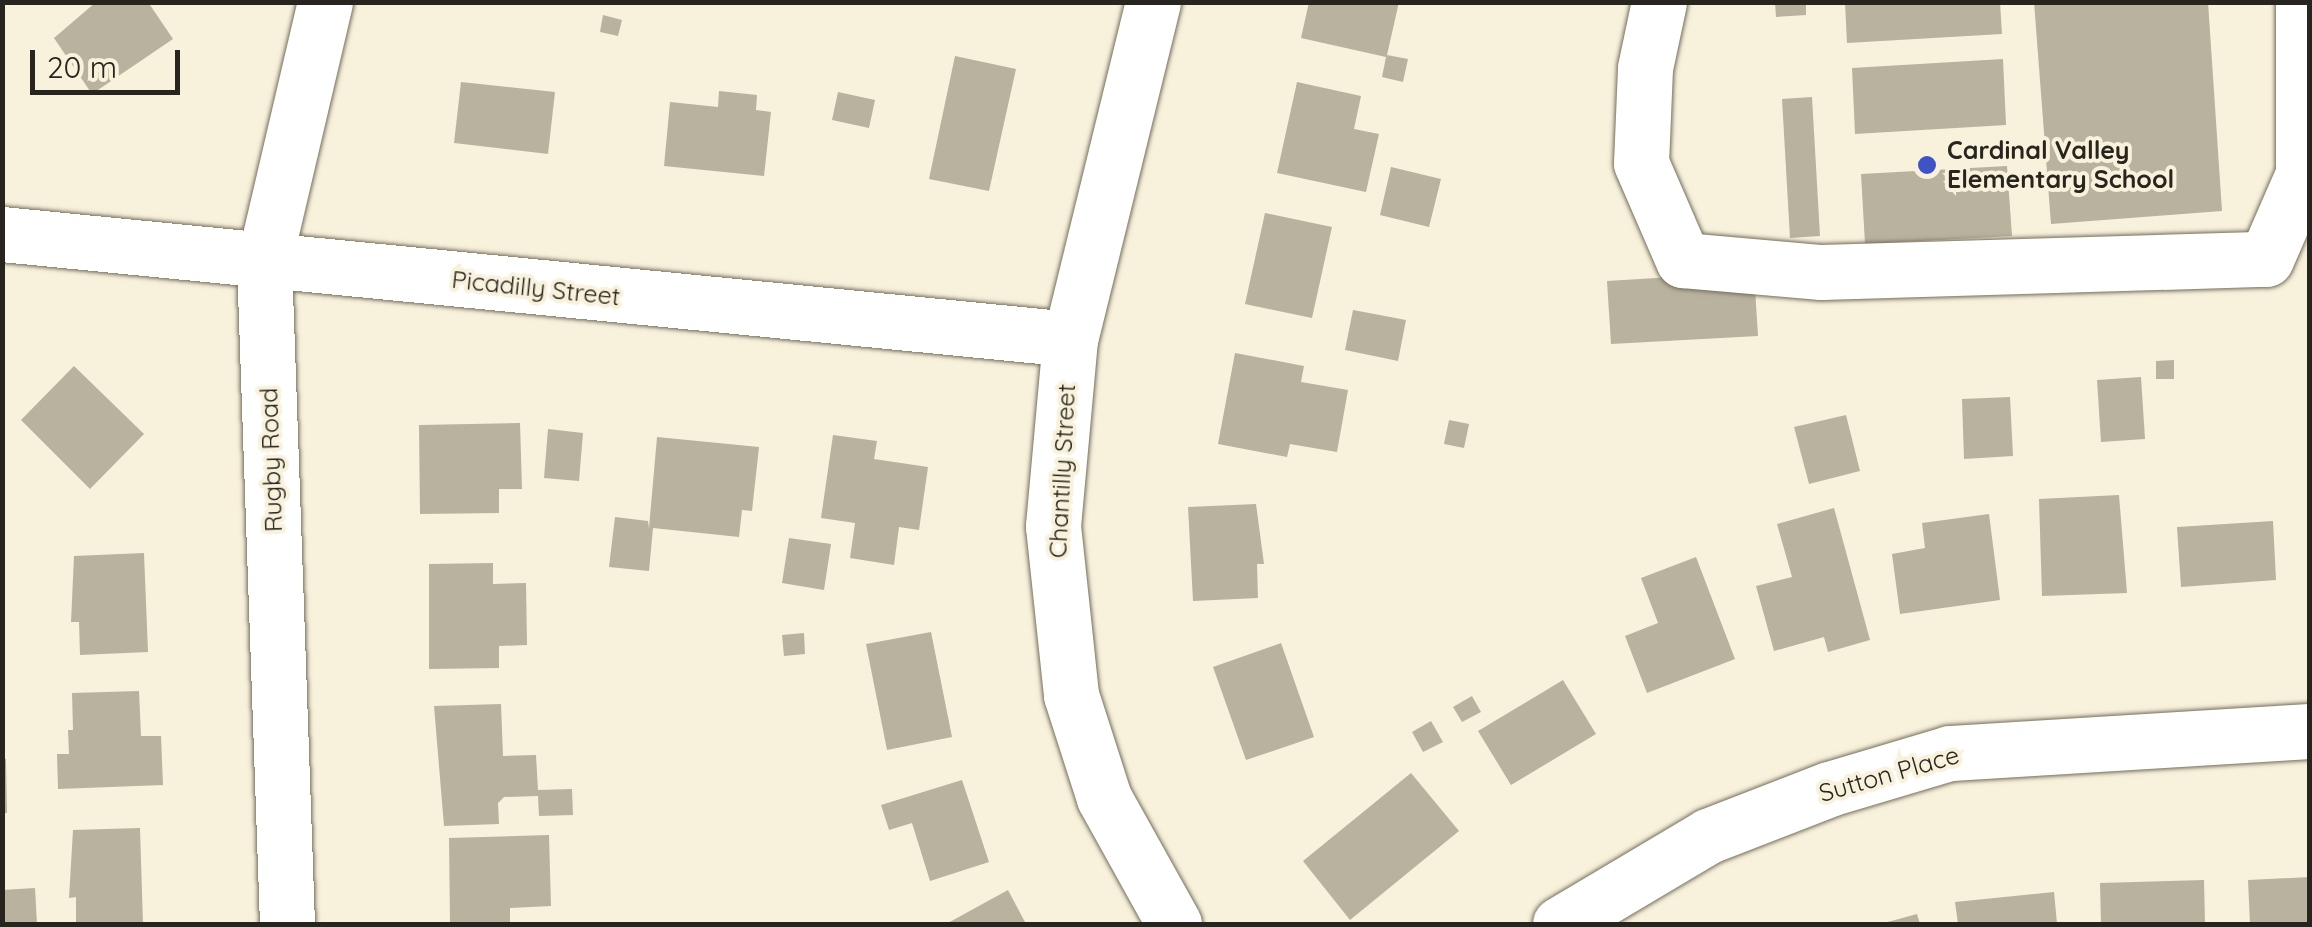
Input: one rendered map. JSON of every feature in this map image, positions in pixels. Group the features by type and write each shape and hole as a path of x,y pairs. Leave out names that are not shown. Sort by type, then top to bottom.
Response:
{"street":[{"name":"Rugby Road","path":"287,924 264,262 325,2"},
{"name":"Chantilly Street","path":"1153,2 1070,339 1053,526 1070,694 1104,798 1174,924"},
{"path":"1659,2 1645,68 1641,162 1683,260 1821,272 2266,260 2306,173 2303,2"},
{"name":"Picadilly Street","path":"2,234 1070,339"},
{"name":"Sutton Place","path":"1560,924 1708,836 1829,789 1950,753 2310,732"}],"building":[{"path":"96,2 148,2 173,39 92,94 54,38"},
{"path":"1309,2 1399,2 1387,55 1408,59 1403,82 1382,77 1386,57 1301,38"},
{"path":"1775,2 1806,2 1806,15 1776,17"},
{"path":"1845,2 2000,2 2002,34 1847,43"},
{"path":"2034,2 2208,2 2222,211 2051,224"},
{"path":"603,15 622,20 618,36 600,32"},
{"path":"955,56 1016,69 989,191 929,179"},
{"path":"2003,59 2006,125 1855,134 1852,68"},
{"path":"461,82 555,92 548,154 454,143"},
{"path":"1297,82 1361,96 1354,129 1379,134 1366,192 1277,173"},
{"path":"719,91 757,95 756,110 771,112 764,176 664,166 670,102 718,107"},
{"path":"838,92 875,100 869,128 832,120"},
{"path":"1812,97 1820,236 1790,238 1782,99"},
{"path":"2007,166 2012,236 1865,244 1861,174"},
{"path":"1391,167 1441,179 1429,227 1380,215"},
{"path":"1265,213 1332,227 1312,318 1245,304"},
{"path":"1754,272 1758,336 1611,344 1607,281"},
{"path":"1353,310 1406,320 1398,361 1345,350"},
{"path":"1235,353 1304,366 1301,382 1348,390 1337,452 1290,444 1287,457 1218,444"},
{"path":"2174,360 2174,379 2156,379 2156,361"},
{"path":"74,366 144,434 90,489 21,420"},
{"path":"2141,377 2145,439 2101,442 2097,380"},
{"path":"2010,397 2013,456 1964,459 1962,399"},
{"path":"1846,415 1860,471 1809,484 1794,427"},
{"path":"1449,420 1469,424 1464,448 1444,444"},
{"path":"520,423 522,489 499,489 499,513 420,514 419,425"},
{"path":"548,429 583,433 579,481 544,478"},
{"path":"833,435 877,441 874,459 928,467 919,530 899,527 894,565 850,558 855,523 821,518"},
{"path":"657,437 759,447 752,511 742,510 739,537 653,528 649,571 609,567 615,517 648,521 649,528"},
{"path":"2119,495 2127,593 2042,596 2039,499"},
{"path":"1256,504 1264,564 1257,564 1258,598 1193,601 1188,507"},
{"path":"1834,508 1870,640 1828,652 1824,637 1774,651 1756,586 1792,577 1777,524"},
{"path":"1989,514 2000,600 1900,614 1892,554 1925,548 1922,523"},
{"path":"2273,521 2276,580 2181,587 2177,527"},
{"path":"789,538 831,544 824,590 782,583"},
{"path":"144,553 148,652 80,655 79,622 71,622 74,556"},
{"path":"1696,557 1735,659 1647,693 1625,636 1658,623 1641,578"},
{"path":"493,563 493,584 526,583 527,645 499,646 499,668 429,669 429,564"},
{"path":"931,632 952,737 887,750 866,644"},
{"path":"804,633 805,654 784,656 782,635"},
{"path":"1281,643 1314,737 1246,760 1213,667"},
{"path":"1563,680 1596,734 1511,785 1478,731"},
{"path":"139,691 141,736 161,736 163,785 58,789 57,754 69,754 68,730 73,730 72,693"},
{"path":"1472,696 1481,712 1462,722 1453,707"},
{"path":"501,704 503,756 536,755 538,790 572,789 573,815 539,816 538,796 504,797 498,803 499,824 444,826 434,706"},
{"path":"1431,721 1443,742 1423,752 1412,732"},
{"path":"2,759 6,759 7,813 2,813"},
{"path":"1411,773 1459,831 1350,920 1303,861"},
{"path":"962,780 989,862 930,881 912,823 889,830 881,805"},
{"path":"140,828 143,924 76,924 76,897 69,898 73,830"},
{"path":"549,835 551,906 510,908 510,924 450,924 449,838"},
{"path":"2310,877 2310,924 2250,924 2248,880"},
{"path":"2204,880 2205,924 2101,924 2100,883"},
{"path":"35,888 37,924 2,924 2,890"},
{"path":"1008,890 1026,924 946,924"},
{"path":"2054,892 2057,924 1958,924 1955,902"},
{"path":"1917,914 1920,924 1884,924 1884,923"}],"place":[{"name":"Cardinal Valley Elementary School","path":"1927,165"}]}
